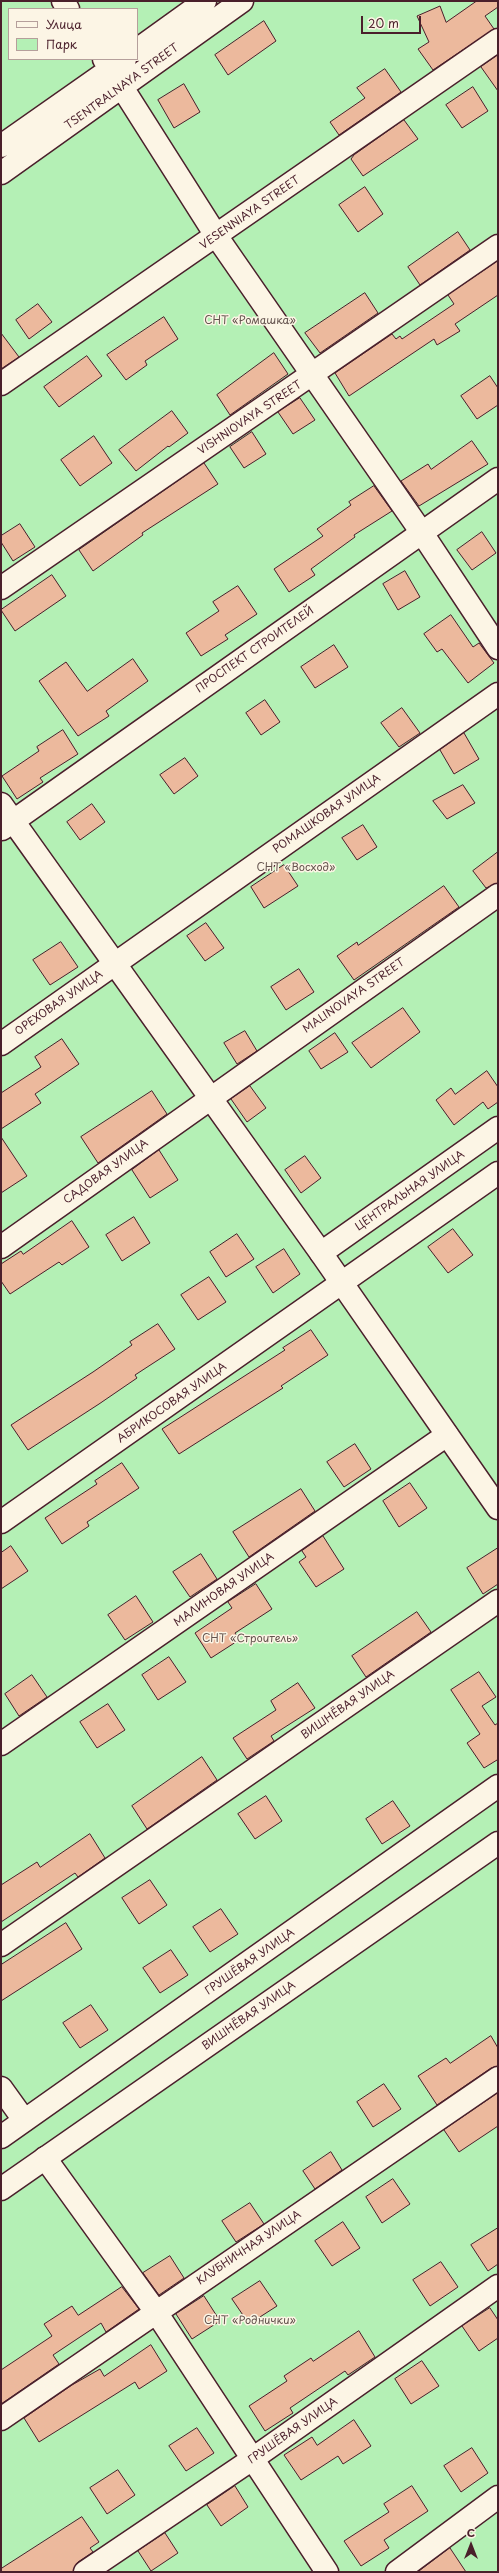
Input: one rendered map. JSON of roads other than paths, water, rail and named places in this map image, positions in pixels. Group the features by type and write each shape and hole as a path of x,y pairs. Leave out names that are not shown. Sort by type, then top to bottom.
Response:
{"street":[{"path":"138,49 205,1"},
{"name":"TSENTRALNAYA STREET","path":"138,56 242,1"},
{"name":"VESENNIAYA STREET","path":"1,384 217,237 498,40"},
{"name":"TSENTRALNAYA STREET","path":"1,173 116,68 131,60"},
{"path":"1,146 116,68 217,237 422,533 498,648"},
{"name":"VISHNIOVAYA STREET","path":"1,588 313,375 498,246"},
{"name":"ПРОСПЕКТ СТРОИТЕЛЕЙ","path":"5,818 422,533 498,479"},
{"name":"РОМАШКОВАЯ УЛИЦА","path":"116,963 498,694"},
{"path":"5,818 116,963 322,1253 498,1508"},
{"name":"MALINOVAYA STREET","path":"211,1097 498,896"},
{"name":"ОРЕХОВАЯ УЛИЦА","path":"1,1044 116,963"},
{"name":"САДОВАЯ УЛИЦА","path":"1,1247 211,1097"},
{"name":"ЦЕНТРАЛЬНАЯ УЛИЦА","path":"322,1253 498,1128"},
{"path":"343,1283 498,1173"},
{"name":"АБРИКОСОВАЯ УЛИЦА","path":"1,1522 343,1283"},
{"name":"МАЛИНОВАЯ УЛИЦА","path":"1,1744 447,1435"},
{"name":"ВИШНЁВАЯ УЛИЦА","path":"1,1945 498,1601"},
{"name":"ГРУШЁВАЯ УЛИЦА","path":"1,2137 498,1786"},
{"name":"ВИШНЁВАЯ УЛИЦА","path":"1,2189 498,1843"},
{"name":"КЛУБНИЧНАЯ УЛИЦА","path":"1,2419 498,2078"},
{"path":"1,2088 24,2120"},
{"path":"45,2158 156,2312 251,2460 327,2572"},
{"name":"ГРУШЁВАЯ УЛИЦА","path":"85,2572 251,2460 498,2286"},
{"path":"397,2572 498,2497"}],"park label":[{"name":"СНТ «Ромашка»","path":"250,321"},
{"name":"СНТ «Восход»","path":"296,868"},
{"name":"СНТ «Строитель»","path":"250,1639"},
{"name":"СНТ «Роднички»","path":"250,2321"}]}
